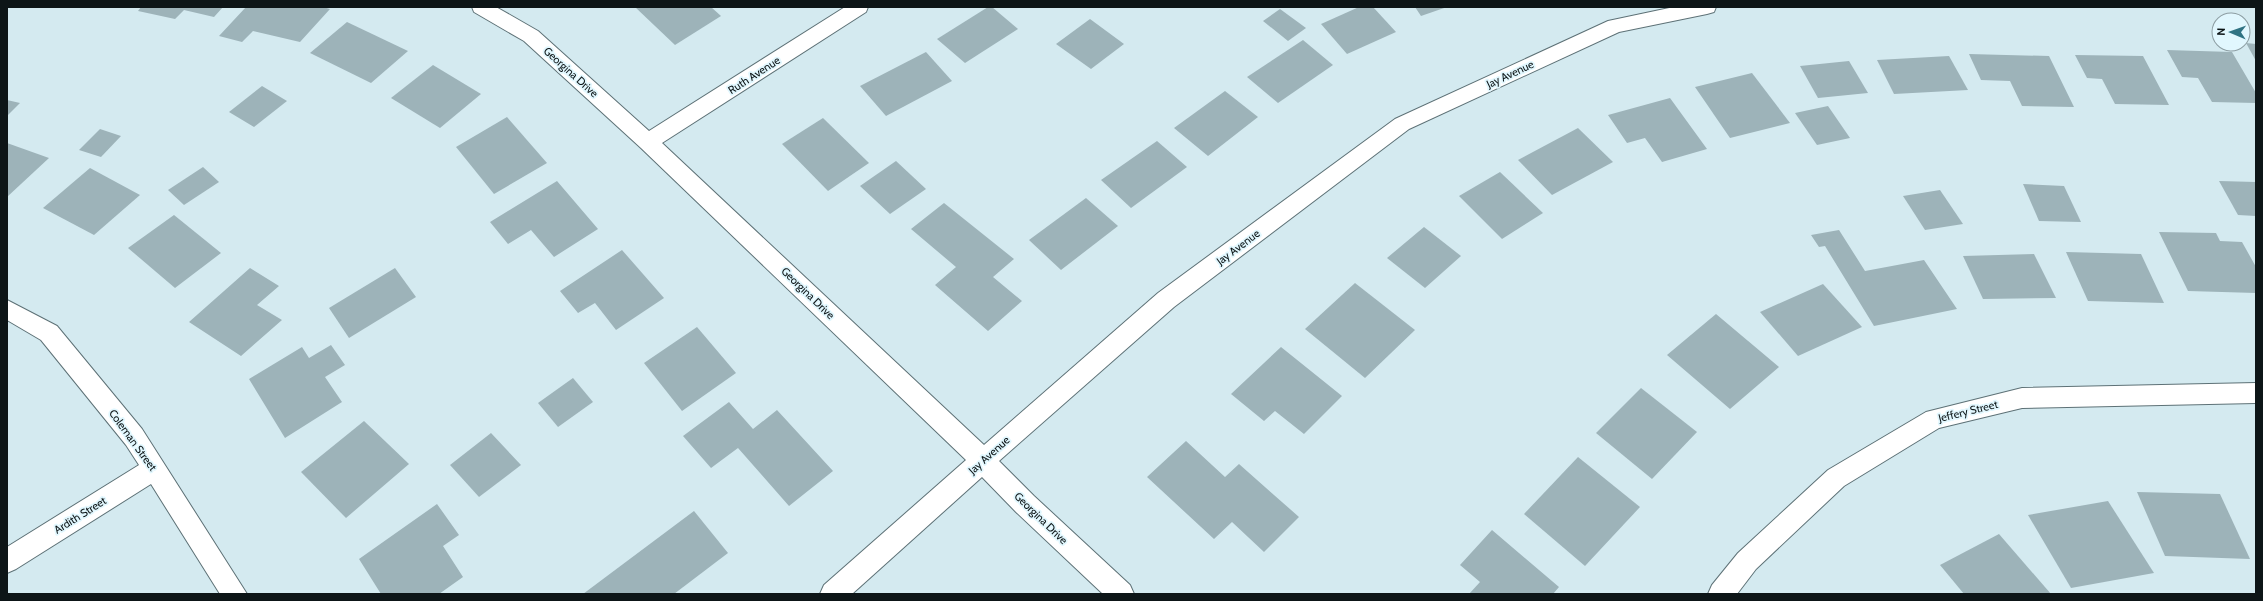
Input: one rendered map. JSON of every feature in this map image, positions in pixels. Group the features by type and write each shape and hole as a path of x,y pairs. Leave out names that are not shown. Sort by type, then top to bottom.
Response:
{"street":[{"name":"Georgina Drive","path":"482,7 531,36 648,142 1121,594"},
{"name":"Ruth Avenue","path":"648,142 859,7"},
{"name":"Jay Avenue","path":"833,594 1166,300 1402,124 1615,26 1707,7"},
{"name":"Coleman Street","path":"7,309 49,333 134,437 234,594"},
{"name":"Jeffery Street","path":"1721,594 1747,561 1836,478 1934,419 2022,398 2256,393"},
{"name":"Ardith Street","path":"7,561 154,469"}],"building":[{"path":"141,7 223,7 214,17 184,10 175,19 138,11"},
{"path":"246,7 323,7 330,9 300,42 253,31 242,42 219,36"},
{"path":"635,7 711,7 721,16 675,45"},
{"path":"988,7 992,7 1018,29 965,63 937,39"},
{"path":"1359,7 1373,7 1396,32 1347,54 1321,24"},
{"path":"1415,7 1447,7 1421,16"},
{"path":"1280,9 1306,28 1288,41 1263,21"},
{"path":"1090,19 1124,44 1091,69 1056,44"},
{"path":"347,22 408,51 371,83 310,53"},
{"path":"1303,40 1333,65 1278,103 1247,77"},
{"path":"2251,44 2256,44 2256,61 2251,52"},
{"path":"2167,50 2232,52 2256,93 2256,103 2212,102 2198,78 2182,77"},
{"path":"926,52 952,81 886,116 860,86"},
{"path":"1969,54 2049,56 2074,107 2022,106 2010,81 1981,80"},
{"path":"2075,55 2143,56 2169,105 2115,104 2102,79 2087,78"},
{"path":"1949,56 1968,90 1894,94 1877,60"},
{"path":"1849,61 1868,93 1818,98 1800,66"},
{"path":"433,65 481,94 440,128 391,98"},
{"path":"1752,73 1790,123 1730,138 1695,87"},
{"path":"262,86 287,101 254,127 229,112"},
{"path":"1225,91 1258,117 1208,156 1174,128"},
{"path":"1670,98 1707,149 1662,162 1645,138 1627,143 1608,115"},
{"path":"7,100 20,103 7,116"},
{"path":"1828,106 1850,138 1817,145 1795,113"},
{"path":"507,117 547,163 494,194 456,147"},
{"path":"823,118 869,163 828,191 782,144"},
{"path":"1578,128 1613,162 1552,195 1518,160"},
{"path":"100,129 121,136 101,157 79,150"},
{"path":"1157,141 1187,167 1131,208 1101,180"},
{"path":"7,143 49,158 7,197"},
{"path":"896,161 926,189 890,214 860,186"},
{"path":"203,167 219,182 184,205 168,190"},
{"path":"90,168 140,195 94,235 43,208"},
{"path":"1500,172 1543,213 1502,239 1459,196"},
{"path":"557,181 598,229 554,257 531,230 508,244 490,222"},
{"path":"2219,181 2256,182 2256,216 2238,215"},
{"path":"2023,184 2064,186 2081,222 2039,221"},
{"path":"1940,190 1963,224 1925,230 1903,196"},
{"path":"1086,198 1118,226 1061,270 1029,240"},
{"path":"944,203 1014,259 993,277 1022,301 988,331 935,285 956,267 911,229"},
{"path":"174,215 221,253 175,288 128,248"},
{"path":"1424,227 1461,256 1425,288 1387,258"},
{"path":"1839,230 1865,271 1924,260 1957,309 1874,326 1825,246 1819,247 1811,235"},
{"path":"2159,232 2216,233 2220,241 2242,242 2256,267 2256,293 2188,291"},
{"path":"622,250 664,298 616,330 595,303 578,313 560,291"},
{"path":"2066,252 2141,254 2164,303 2088,301"},
{"path":"2034,254 2056,298 1983,299 1963,256"},
{"path":"250,268 279,286 257,305 282,320 241,356 189,322"},
{"path":"395,268 416,297 349,338 329,308"},
{"path":"1355,283 1415,330 1365,378 1305,329"},
{"path":"1823,284 1862,327 1798,356 1760,312"},
{"path":"1716,314 1779,367 1730,409 1667,355"},
{"path":"697,327 736,373 682,411 644,363"},
{"path":"331,345 345,365 325,377 342,402 285,438 249,379 302,347 309,358"},
{"path":"1281,347 1342,396 1304,434 1275,411 1264,421 1231,394"},
{"path":"573,378 593,402 558,427 538,403"},
{"path":"1641,388 1697,432 1652,479 1596,433"},
{"path":"729,402 753,429 777,410 833,471 789,506 738,448 711,468 683,436"},
{"path":"364,421 409,464 346,518 301,472"},
{"path":"491,433 521,465 479,497 450,465"},
{"path":"1186,441 1225,477 1239,464 1299,517 1264,552 1232,522 1214,539 1147,477"},
{"path":"1578,457 1640,507 1585,566 1524,514"},
{"path":"2137,492 2220,494 2250,559 2165,556"},
{"path":"2108,501 2154,573 2071,588 2028,515"},
{"path":"437,504 459,535 443,546 463,577 439,594 381,594 359,559"},
{"path":"694,511 728,553 674,594 583,594"},
{"path":"1492,530 1559,587 1553,594 1469,594 1480,582 1460,565"},
{"path":"1999,534 2051,594 1964,594 1940,565"}]}
